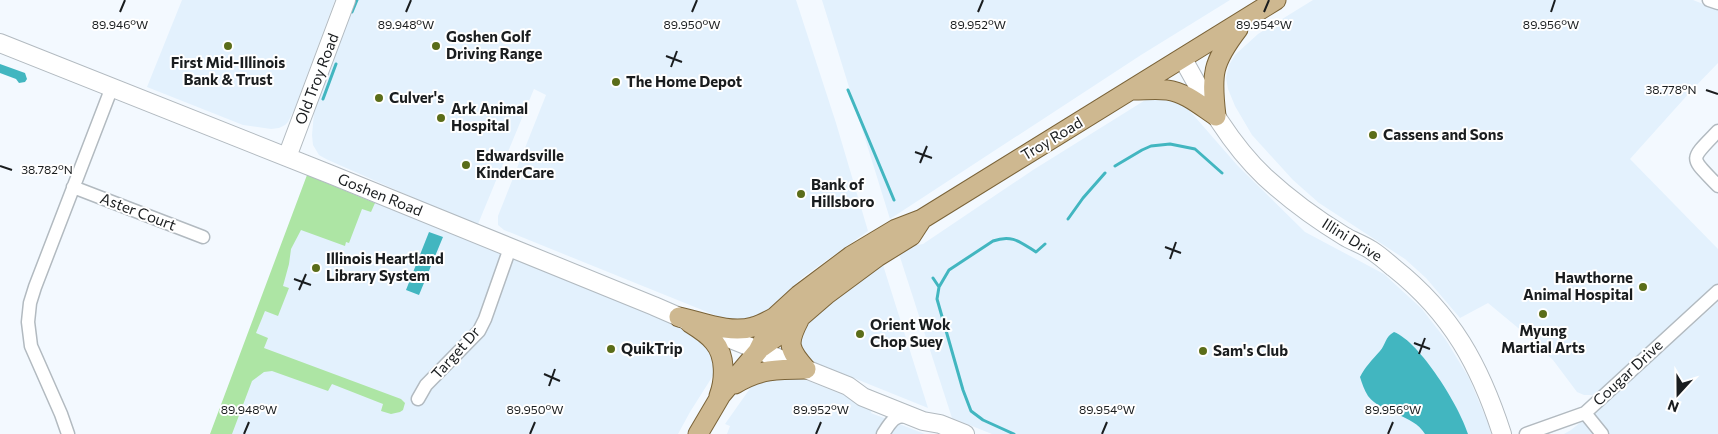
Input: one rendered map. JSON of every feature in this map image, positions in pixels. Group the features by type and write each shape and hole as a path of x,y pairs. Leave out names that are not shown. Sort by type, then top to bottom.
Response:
{"main road":[{"name":"Troy Road","path":"758,351 775,317 799,295 851,256 896,229 922,219 1183,59 1270,2"},
{"path":"1216,116 1213,82 1215,69 1229,40 1244,20"},
{"path":"1132,90 1168,90 1179,93 1216,116"},
{"name":"Troy Road","path":"698,434 722,395 758,351 827,294 877,257 912,236 922,219"},
{"path":"802,315 791,336 790,343 794,355 806,369"},
{"path":"683,319 739,329 753,327 775,317"},
{"path":"683,319 714,342 719,350 724,371 722,395 755,373 769,370 806,369"}],"street":[{"name":"Old Troy Road","path":"288,157 346,0"},
{"path":"1710,0 1718,4"},
{"name":"Goshen Road","path":"0,43 288,157 758,351 848,386"},
{"name":"Illini Drive","path":"1183,59 1216,116 1245,156 1282,192 1316,218 1371,250 1402,274 1430,300 1455,331 1469,355 1484,384 1502,434"},
{"path":"68,434 31,346 28,322 30,303 112,87"},
{"path":"1718,131 1698,151 1696,157 1697,164 1718,186"},
{"name":"Aster Court","path":"73,187 203,237"},
{"name":"Target Dr","path":"418,399 426,385 479,331 510,248"},
{"name":"Cougar Drive","path":"1526,434 1585,413 1718,291"},
{"path":"848,386 863,398 922,421"},
{"path":"848,386 900,401 932,416 940,424"},
{"path":"1585,413 1602,434"},
{"path":"883,434 892,419 898,416 940,424 965,434"}],"shaded area":[{"path":"182,0 335,0 294,110 285,125 271,129 243,125 147,87"},
{"path":"354,0 796,0 836,123 868,231 803,277 762,315 751,320 732,322 504,230 498,225 498,216 546,95 534,89 478,224 475,225 326,159 319,155 313,145 314,113"},
{"path":"822,0 1230,0 1141,55 890,219"},
{"path":"1313,0 1693,0 1718,10 1718,63 1630,159 1718,249 1718,284 1598,393 1592,395 1584,395 1577,392 1553,360 1488,303 1460,318 1426,278 1405,259 1319,203 1293,180 1252,135 1235,106 1226,78 1229,65 1235,55 1258,34"},
{"path":"1155,94 1182,102 1237,165 1305,232 1384,274 1422,309 1446,340 1469,378 1491,434 992,434 952,418 899,254 912,246 923,244 1033,170"},
{"path":"313,174 699,335 714,356 714,374 678,434 213,434"},
{"path":"883,265 928,408 809,360 802,354 798,337 799,331 826,305 856,282"},
{"path":"1718,302 1718,434 1564,434 1613,396"},
{"path":"796,376 873,407 871,413 925,434 727,434 730,426 725,424 756,380"}],"green space":[{"path":"307,175 375,203 371,212 362,209 349,243 346,242 345,246 301,230 291,249 283,286 289,288 278,316 265,311 256,333 268,338 264,348 401,399 405,403 403,410 391,414 381,411 383,404 332,384 328,391 272,371 264,372 252,381 232,434 210,434"}],"water":[{"path":"0,64 25,73 27,79 25,82 19,83 16,79 0,73"},
{"path":"429,232 443,237 419,295 406,290"},
{"path":"1394,332 1415,348 1438,377 1457,408 1468,434 1425,434 1413,422 1381,407 1368,396 1360,377 1389,336"}],"waterway":[{"path":"352,12 357,0"},
{"path":"323,99 336,64"},
{"path":"848,90 894,200"},
{"path":"1115,166 1151,146 1170,144 1195,149 1222,173"},
{"path":"1068,219 1105,173"},
{"path":"939,287 949,270 993,241 1005,238 1016,240 1036,252 1045,244"},
{"path":"933,278 939,287 937,299 963,390 971,411 983,420 1014,434"}],"place":[{"name":"First Mid-Illinois Bank & Trust","path":"228,46"},
{"name":"Goshen Golf Driving Range","path":"436,46"},
{"name":"The Home Depot","path":"616,82"},
{"name":"Culver's","path":"379,98"},
{"name":"Ark Animal Hospital","path":"441,118"},
{"name":"Cassens and Sons","path":"1373,135"},
{"name":"Edwardsville KinderCare","path":"466,165"},
{"name":"Bank of Hillsboro","path":"801,194"},
{"name":"Illinois Heartland Library System","path":"316,268"},
{"name":"Hawthorne Animal Hospital","path":"1643,287"},
{"name":"Myung Martial Arts","path":"1543,314"},
{"name":"Orient Wok Chop Suey","path":"860,334"},
{"name":"QuikTrip","path":"611,349"},
{"name":"Sam's Club","path":"1203,351"}]}
